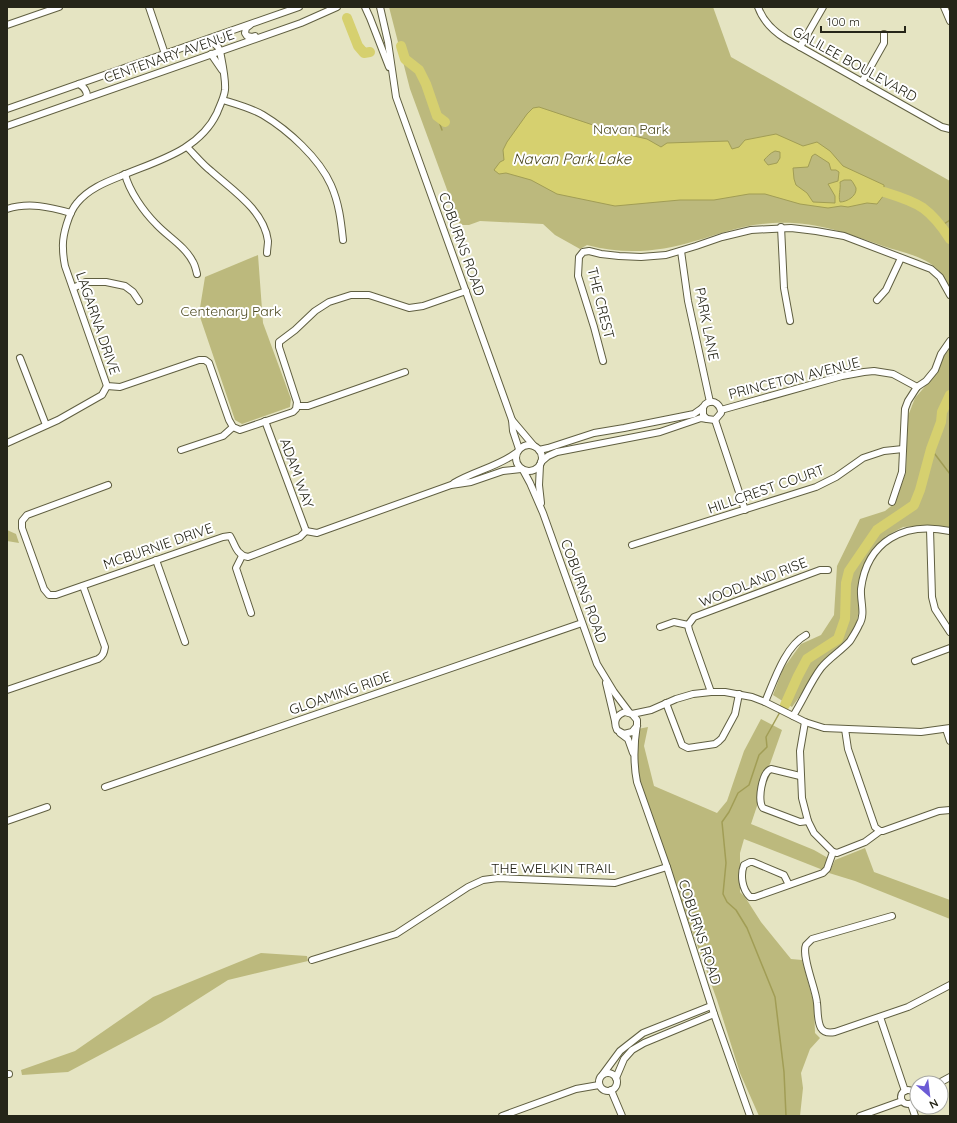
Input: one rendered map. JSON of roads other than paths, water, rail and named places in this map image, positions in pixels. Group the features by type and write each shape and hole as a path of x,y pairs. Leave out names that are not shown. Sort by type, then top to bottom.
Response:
{"street":[{"path":"7,25 59,7"},
{"path":"149,7 165,54"},
{"name":"CENTENARY AVENUE","path":"7,109 299,7"},
{"name":"CENTENARY AVENUE","path":"7,126 284,29 337,7"},
{"name":"COBURNS ROAD","path":"364,7 370,18 392,76"},
{"name":"COBURNS ROAD","path":"380,7 388,42 392,76 398,103 512,420 517,451"},
{"name":"GALILEE BOULEVARD","path":"758,7 764,19 777,33 942,127 950,129"},
{"path":"800,47 823,7"},
{"path":"944,7 950,21"},
{"path":"253,23 246,28 245,33 248,37 252,37 270,30 284,29"},
{"path":"862,82 884,43 884,34"},
{"path":"209,39 218,47 220,51"},
{"name":"LAGARNA DRIVE","path":"220,51 225,89 223,100 212,122 202,135 188,147 174,154 103,183 77,202 71,213 64,233 63,248 65,266 108,386 120,388 199,360 205,360 209,363 229,420 233,427"},
{"name":"LAGARNA DRIVE","path":"211,54 223,72"},
{"path":"79,84 87,93 85,98"},
{"path":"223,100 263,115 297,140 317,164 331,185 340,213 343,240"},
{"path":"188,147 210,171 233,189 253,209 264,228 268,242 267,253"},
{"path":"125,174 126,180 141,207 156,225 183,248 194,262 196,274"},
{"path":"7,209 26,205 50,207 71,213"},
{"path":"781,227 784,288 790,321"},
{"path":"681,251 751,230 781,227 816,230 844,236 932,269 940,277 950,295"},
{"name":"THE CREST","path":"603,361 578,276 579,257 583,252 588,250 601,254 641,257 681,251"},
{"name":"PARK LANE","path":"681,251 688,301 710,402"},
{"path":"877,300 886,290 901,258"},
{"path":"73,288 86,282 106,282 125,286 133,292 139,300"},
{"path":"297,406 278,347 280,342 316,311 329,302 351,295 369,295 409,308 423,306 466,291"},
{"path":"892,502 902,472 905,409 917,387 926,381 935,370 941,354 950,341"},
{"path":"20,358 46,425"},
{"name":"PRINCETON AVENUE","path":"721,410 842,376 864,372 874,371 893,374 917,387"},
{"path":"297,406 308,406 405,372"},
{"path":"7,443 46,425 102,394 108,386"},
{"path":"251,613 236,568 242,556 248,556 300,537 306,531 317,533 451,485 471,482 503,471 522,469 530,471 537,468 548,456 557,452 660,432 701,418 715,420 720,416 721,410 718,404 710,402 694,414 594,433 548,448 536,448 526,445 508,459 466,476 451,485"},
{"path":"181,450 223,436 233,427 240,430 293,412 297,406"},
{"path":"703,408 703,415 708,420"},
{"name":"COBURNS ROAD","path":"512,420 536,448"},
{"path":"715,420 745,510"},
{"name":"ADAM WAY","path":"265,422 306,531"},
{"path":"536,448 542,456 541,464"},
{"name":"HILLCREST COURT","path":"632,545 816,487 836,477 863,458 873,453 903,449"},
{"path":"517,451 516,462 522,469"},
{"name":"COBURNS ROAD","path":"541,464 539,490 543,513"},
{"name":"COBURNS ROAD","path":"522,469 543,513 597,664 604,677 631,713"},
{"name":"MCBURNIE DRIVE","path":"108,485 27,515 22,521 22,528 41,582 49,595 56,595 223,537 230,536 236,550 242,556"},
{"path":"930,529 932,597 935,609 950,632"},
{"path":"793,716 821,668 849,641 860,623 863,612 861,591 865,569 872,556 883,543 897,535 912,530 930,529 950,531"},
{"path":"156,560 185,642"},
{"name":"WOODLAND RISE","path":"711,692 688,625 694,617 820,570 828,570"},
{"path":"7,690 98,659 102,656 105,651 105,647 83,586"},
{"path":"660,627 674,622 688,625"},
{"name":"GLOAMING RIDE","path":"105,787 582,623"},
{"path":"765,702 784,660 797,642 806,635"},
{"path":"915,661 950,648"},
{"name":"COBURNS ROAD","path":"604,677 612,704 615,722"},
{"path":"651,710 631,713 625,712 618,716 615,722 617,730 628,734 635,729 641,717 651,710 689,695 711,692 739,694 752,697 805,722 824,728 921,732 948,729 950,741"},
{"path":"666,703 682,745 688,748 715,744 722,738 735,714 739,694"},
{"path":"631,713 637,720 637,725"},
{"path":"805,722 800,751 802,798 808,822 814,834 833,852 837,853 865,842 880,831 939,811 950,810"},
{"name":"COBURNS ROAD","path":"637,725 634,754 634,768 637,782 667,867 711,1006 750,1116"},
{"path":"845,729 848,749 875,827 880,831"},
{"name":"COBURNS ROAD","path":"620,732 628,740 634,754"},
{"path":"800,776 771,769 768,770 764,774 760,800 763,808 800,822 808,822"},
{"path":"7,821 47,807"},
{"path":"789,885 784,875 753,862 746,864 743,868 744,889 750,897 754,897 789,885 823,873 827,869 833,852"},
{"name":"THE WELKIN TRAIL","path":"312,960 396,934 468,887 483,880 498,878 615,883 667,867"},
{"path":"892,916 812,940 808,942 804,948 817,1001 821,1028 828,1033 835,1032 908,1007 950,985"},
{"path":"711,1006 643,1033 620,1051 599,1079 599,1085 605,1091 611,1090 617,1084 616,1078 624,1059 632,1050 644,1043 714,1014"},
{"path":"880,1017 905,1091"},
{"path":"603,1074 609,1073 616,1078"},
{"path":"502,1116 576,1089 599,1085"},
{"path":"611,1090 622,1116"},
{"path":"909,1090 902,1094 902,1100 906,1104 909,1104"},
{"path":"862,1116 902,1100"}],"water":[{"name":"Navan Park Lake","path":"539,107 608,130 647,139 661,147 667,143 728,141 732,149 739,147 745,140 776,134 803,146 817,142 830,151 843,166 884,185 884,195 877,204 867,203 848,207 841,206 828,208 800,204 765,194 749,194 714,200 680,200 615,206 557,194 531,180 506,173 499,174 494,170 500,162 504,160 503,150 507,142 533,108","holes":["775,151 780,152 780,158 777,163 768,165 764,160","815,154 829,163 831,170 836,170 839,172 838,181 828,184 835,196 835,203 813,202 807,193 796,185 793,168 808,167 812,156","844,180 851,180 856,188 855,194 851,198 840,202 840,182"]}],"waterway":[{"path":"347,18 358,46 364,53 370,52"},
{"path":"401,46 405,59 419,70 426,84 437,116 445,122"},
{"path":"437,116 442,130"},
{"path":"884,192 909,200 923,208 938,222 950,239"},
{"path":"941,226 950,220"},
{"path":"785,705 807,659 838,639 845,619 846,583 849,571 877,530 914,505 941,422 942,412 950,395"},
{"path":"931,449 950,474"},
{"path":"782,709 785,705"},
{"path":"780,712 766,737 767,747 759,755 749,785 738,793 729,812 722,822 726,863 723,894 727,902 736,910 747,928 775,997 784,1072 786,1116"}],"park label":[{"name":"Navan Park","path":"631,129"},
{"name":"Centenary Park","path":"231,311"}]}
